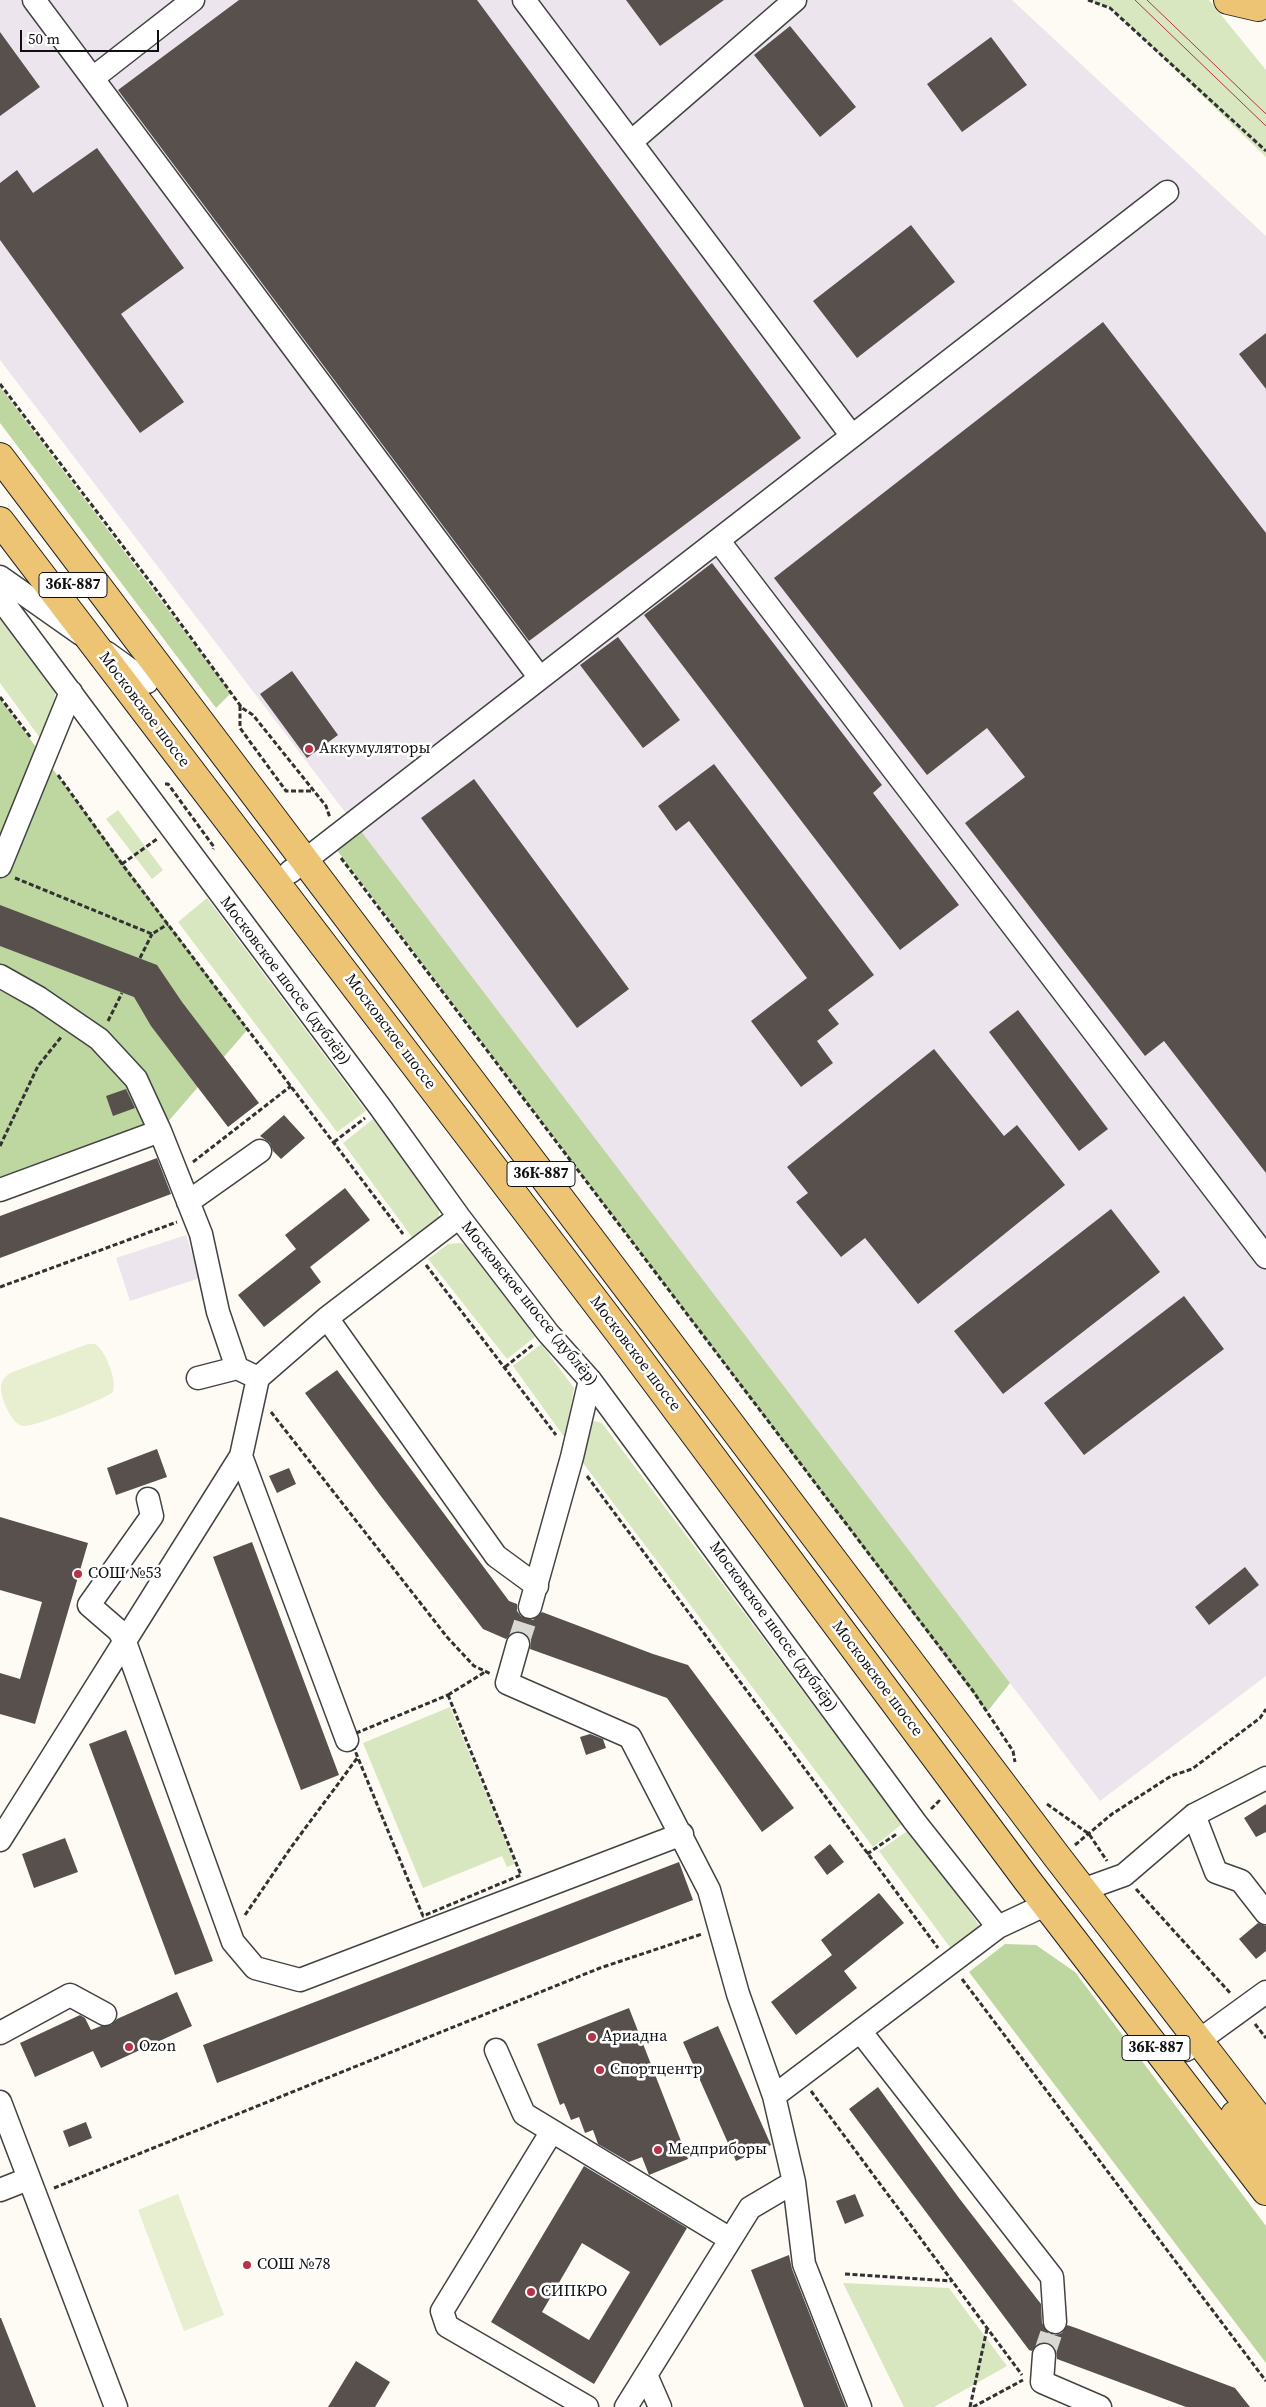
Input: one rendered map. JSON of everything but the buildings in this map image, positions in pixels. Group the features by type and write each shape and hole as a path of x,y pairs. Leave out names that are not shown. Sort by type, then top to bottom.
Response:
{"main road":[{"path":"1228,0 1259,8"},
{"name":"Московское шоссе","path":"0,457 297,866 1064,1897 1266,2191"},
{"name":"Московское шоссе","path":"0,489 146,682 297,866"},
{"name":"Московское шоссе","path":"0,521 624,1339 1064,1897 1266,2128"},
{"name":"Московское шоссе","path":"1193,2045 1266,2156"}],"street":[{"path":"34,0 540,678"},
{"path":"93,78 193,0"},
{"path":"524,0 852,436"},
{"path":"631,142 795,0"},
{"path":"297,866 1167,192"},
{"path":"718,540 1266,1257"},
{"path":"0,577 146,682"},
{"name":"Московское шоссе (дублёр)","path":"0,598 460,1217 548,1333 590,1380 916,1822 998,1927"},
{"path":"4,871 71,692"},
{"path":"0,976 39,998 99,1040 136,1079 160,1131 201,1234 218,1312 237,1368 256,1385"},
{"path":"0,1190 160,1131"},
{"path":"191,1208 260,1151"},
{"path":"0,1840 241,1456 256,1385 327,1318 460,1217"},
{"path":"327,1318 496,1556 537,1586"},
{"path":"198,1378 237,1368"},
{"path":"530,1607 572,1457 590,1380"},
{"path":"241,1456 352,1748"},
{"path":"148,1499 152,1516 89,1605 119,1631 125,1642 233,1942 255,1968 300,1980 682,1834"},
{"path":"518,1644 507,1682 630,1737 682,1834 709,1890 738,1994 774,2096 794,2182 804,2264 860,2407"},
{"path":"774,2096 998,1927 1064,1897 1124,1876 1194,1815 1266,1778"},
{"path":"1194,1815 1216,1872 1241,1881 1266,1913"},
{"path":"1193,2045 1266,1992"},
{"path":"0,2033 70,1995 106,2014"},
{"path":"860,2031 1052,2277 1055,2322"},
{"path":"496,2050 524,2114 730,2238"},
{"path":"0,2102 31,2188 116,2407"},
{"path":"552,2131 442,2311 447,2326 587,2407"},
{"path":"626,2407 750,2208 794,2182"},
{"path":"0,2190 31,2188"},
{"path":"1044,2355 1042,2382 1100,2407"},
{"path":"646,2375 660,2407"}],"path":[{"path":"1088,0 1110,8 1266,151"},
{"path":"0,384 157,591 240,705 253,714 326,806 331,821 330,841 973,1691 1012,1751 1016,1767"},
{"path":"0,697 46,757 122,864 505,1368 867,1854 1266,2381"},
{"path":"240,705 240,728 286,791 314,791"},
{"path":"168,784 214,846"},
{"path":"122,864 171,829"},
{"path":"4,871 152,934"},
{"path":"140,958 152,934 168,924"},
{"path":"99,1040 122,993"},
{"path":"0,1146 38,1066 73,1021"},
{"path":"177,1174 291,1086"},
{"path":"0,1287 191,1208"},
{"path":"505,1368 548,1333"},
{"path":"256,1385 447,1637 474,1666 507,1682"},
{"path":"448,1695 521,1876 423,1916 352,1748 349,1736 448,1695 485,1672"},
{"path":"1088,1834 1112,1814 1171,1776 1192,1769 1260,1718 1266,1708"},
{"path":"231,1936 292,1846 352,1748"},
{"path":"1040,1799 1088,1834 1106,1860 1124,1876 1243,2008 1266,2038"},
{"path":"867,1854 898,1832"},
{"path":"31,2188 600,1968 720,1928"},
{"path":"800,2077 1025,2379 972,2407"},
{"path":"845,2274 952,2281"},
{"path":"972,2407 987,2328"}],"shaded area":[{"path":"0,0 1012,0 1266,236 1266,1676 1100,1801 0,360"},
{"path":"186,1235 200,1278 130,1301 116,1258"}],"green space":[{"path":"1088,0 1209,0 1266,70 1266,157 1111,8"},
{"path":"0,387 231,693 216,708 0,423"},
{"path":"0,618 56,692 43,742 0,683"},
{"path":"0,699 248,1029 160,1131 0,1181"},
{"path":"118,810 163,870 152,879 106,819"},
{"path":"354,822 1010,1683 987,1712 330,841"},
{"path":"207,898 366,1111 337,1132 178,922"},
{"path":"373,1119 439,1208 439,1221 417,1244 343,1143"},
{"path":"461,1243 471,1248 535,1337 507,1359 428,1259 448,1244"},
{"path":"88,1344 95,1344 107,1359 112,1373 113,1392 40,1423 23,1426 14,1420 2,1396 2,1381 10,1373"},
{"path":"541,1344 574,1388 565,1438 513,1366"},
{"path":"594,1421 602,1423 902,1824 873,1847 580,1459 589,1425"},
{"path":"450,1707 515,1864 507,1867 502,1856 423,1888 363,1743"},
{"path":"910,1829 981,1928 952,1950 879,1851"},
{"path":"1005,1944 1036,1945 1075,1972 1266,2226 1266,2363 969,1972"},
{"path":"178,2194 224,2315 184,2331 138,2210"},
{"path":"843,2283 949,2288 1007,2366 934,2407 904,2407"}],"tunnel":[{"path":"518,1644 530,1607"},
{"path":"1044,2355 1055,2322"}],"tram line":[{"path":"1135,0 1266,126"},
{"path":"1147,0 1266,114"}],"place":[{"name":"Аккумуляторы","path":"309,749"},
{"name":"СОШ №53","path":"78,1574"},
{"name":"Ариадна","path":"592,2037"},
{"name":"Ozon","path":"129,2047"},
{"name":"Спортцентр","path":"600,2070"},
{"name":"Медприборы","path":"658,2150"},
{"name":"СОШ №78","path":"247,2265"},
{"name":"СИПКРО","path":"531,2292"}]}
